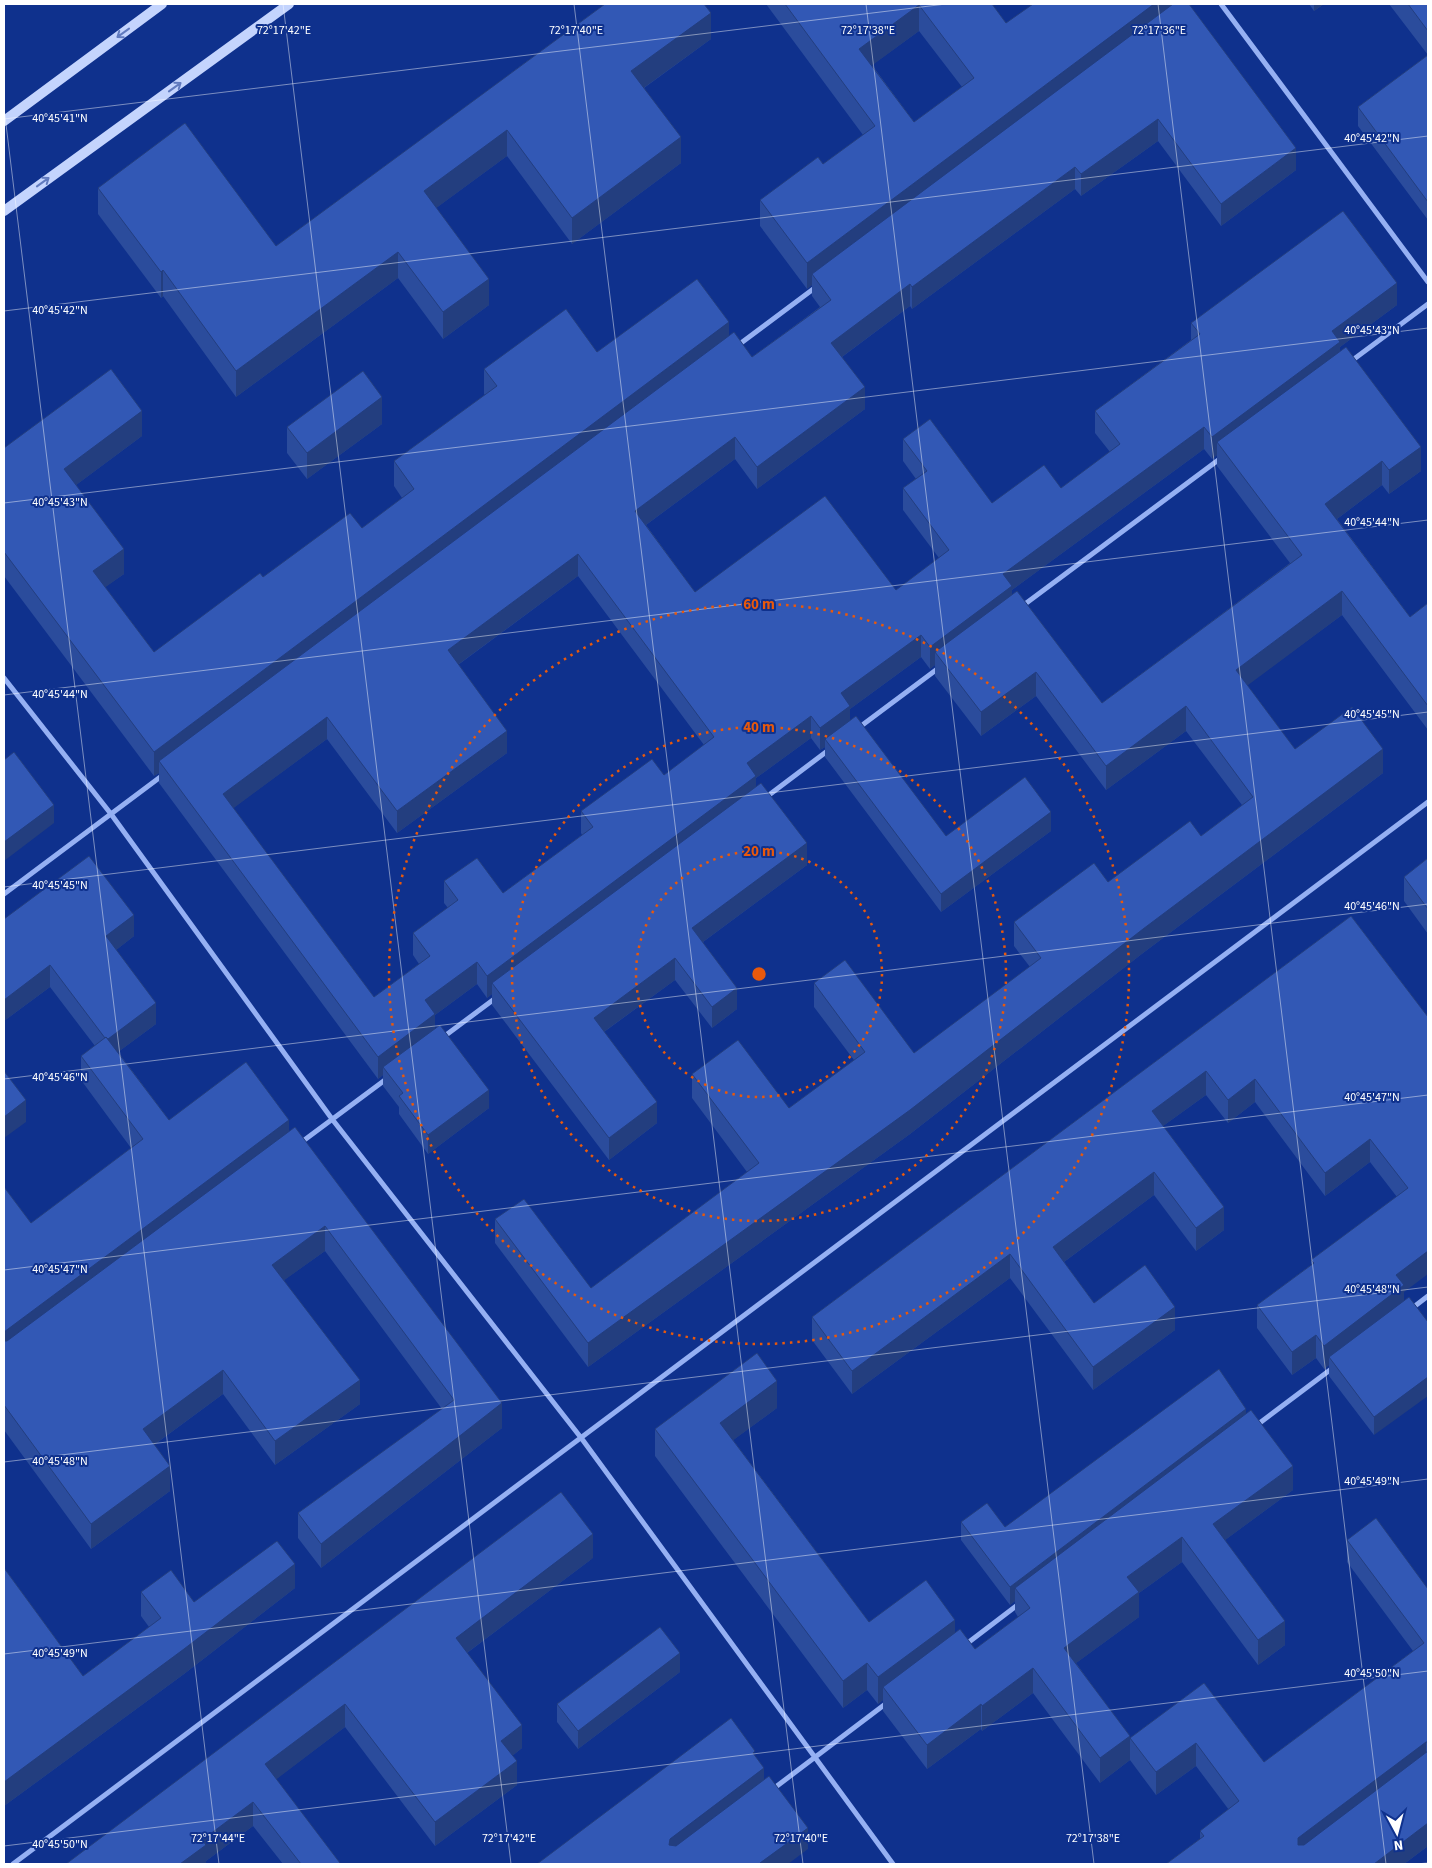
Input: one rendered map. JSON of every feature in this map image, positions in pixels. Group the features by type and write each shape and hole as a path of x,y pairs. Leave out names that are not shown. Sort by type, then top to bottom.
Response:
{"main road":[{"path":"4,121 162,4"},
{"path":"4,211 289,4"}],"street":[{"path":"1221,4 1428,282"},
{"path":"732,349 820,284"},
{"path":"1348,364 1428,304"},
{"path":"1012,614 1228,453"},
{"path":"852,732 948,661"},
{"path":"4,678 111,814 332,1119 582,1439 893,1864"},
{"path":"756,804 836,744"},
{"path":"4,894 166,772"},
{"path":"13,1864 582,1439 1428,802"},
{"path":"436,1042 500,994"},
{"path":"292,1149 396,1072"},
{"path":"1404,1314 1428,1296"},
{"path":"1253,1428 1341,1362"},
{"path":"959,1650 1022,1602"},
{"path":"768,1793 895,1697"}],"building":[{"path":"605,4 704,4 711,13 631,71 681,137 572,218 507,130 424,191 489,279 443,312 398,252 236,371 163,270 161,272 98,188 185,123 276,246"},
{"path":"785,4 992,4 1006,23 1033,4 1154,4 807,263 760,200 818,157 823,164 875,126","holes":["919,5 974,78 914,122 859,49"]},
{"path":"1173,4 1189,4 1296,148 1221,204 1158,119 1081,174 1075,167 912,287 910,284 831,343 865,387 757,467 735,437 635,511 695,592 825,496 896,590 949,550 903,488 927,471 903,439 930,419 992,503 1044,465 1061,488 1120,444 1095,411 1200,334 1191,323 1343,211 1397,283 1332,331 1340,342 1212,437 1204,427 1003,574 1012,586 930,647 921,635 841,693 850,706 820,728 811,716 747,763 756,776 487,976 477,962 425,1000 435,1014 378,1057 159,761 734,332 752,357 831,300 812,274","holes":["578,554 714,737 664,775 652,759 581,811 593,827 503,893 477,858 444,881 458,900 413,933 430,956 374,997 223,794 327,717 397,811 507,731 448,650"]},
{"path":"1408,4 1428,4 1428,31"},
{"path":"1428,55 1428,202 1358,107"},
{"path":"697,279 729,322 154,752 4,552 4,448 111,369 142,411 64,469 124,549 93,571 154,652 260,573 263,577 350,513 362,528 414,489 394,461 497,386 484,369 566,309 597,352"},
{"path":"1346,347 1421,447 1389,470 1382,461 1325,504 1410,617 1428,603 1428,706 1342,591 1236,670 1295,749 1352,707 1383,749 1143,929 910,1110 588,1343 495,1219 524,1199 591,1288 759,1163 692,1074 738,1040 789,1108 865,1052 814,983 845,960 914,1053 1041,958 1014,922 1094,863 1108,882 1190,821 1201,836 1253,797 1186,706 1106,766 1036,672 981,712 935,652 1017,591 1102,703 1302,555 1217,442"},
{"path":"363,371 382,397 307,453 287,427"},
{"path":"856,716 946,836 1025,777 1051,812 941,894 825,739"},
{"path":"14,752 54,805 4,842 4,760"},
{"path":"761,783 807,843 692,928 737,988 712,1007 675,958 594,1018 657,1102 609,1138 492,983"},
{"path":"89,856 134,915 106,936 156,1003 108,1039 105,1038 50,965 4,1000 4,919"},
{"path":"1428,858 1428,909 1404,877"},
{"path":"1351,916 1428,1017 1428,1251 1396,1275 1404,1285 1324,1346 1316,1335 1292,1352 1257,1305 1314,1263 1311,1260 1408,1188 1370,1139 1325,1173 1255,1079 1228,1100 1206,1071 1152,1111 1224,1207 1196,1228 1154,1172 1053,1247 1094,1303 1145,1265 1175,1307 1093,1367 1010,1254 852,1371 812,1317"},
{"path":"440,1025 489,1090 428,1135 399,1096 403,1093 383,1067"},
{"path":"106,1037 169,1120 246,1062 289,1120 4,1332 4,1187 31,1223 143,1139 81,1056"},
{"path":"4,1071 26,1100 4,1117"},
{"path":"295,1127 502,1403 321,1544 298,1513 454,1400 325,1226 272,1265 360,1380 275,1441 223,1370 143,1429 170,1466 91,1524 4,1405 4,1341 7,1341"},
{"path":"1409,1297 1428,1322 1428,1377 1374,1417 1329,1357"},
{"path":"757,1353 777,1381 720,1423 869,1622 926,1580 955,1620 878,1677 867,1663 843,1681 655,1429"},
{"path":"1219,1369 1246,1409 1010,1587 961,1522 987,1503 1005,1527"},
{"path":"1251,1410 1293,1466 1213,1524 1285,1621 1258,1640 1182,1537 1127,1577 1139,1592 1064,1648 1130,1736 1100,1758 1033,1668 927,1745 883,1687 960,1629 975,1649 1030,1608 1015,1588"},
{"path":"561,1492 593,1534 456,1638 522,1725 501,1741 517,1761 435,1822 345,1704 265,1764 340,1863 301,1864 253,1802 202,1840 206,1845 180,1864 66,1864"},
{"path":"1376,1518 1428,1589 1428,1742 1298,1838 1298,1845 1304,1845 1428,1751 1428,1823 1374,1864 1166,1864 1204,1836 1200,1831 1239,1801 1196,1743 1156,1772 1130,1738 1204,1683 1264,1762 1424,1643 1347,1540"},
{"path":"277,1541 295,1564 4,1782 4,1568 83,1676 161,1618 141,1592 171,1570 194,1602"},
{"path":"660,1627 680,1653 578,1731 557,1704"},
{"path":"731,1718 755,1751 753,1753 764,1768 670,1839 669,1845 676,1846 769,1776 808,1828 761,1864 537,1864"}]}
